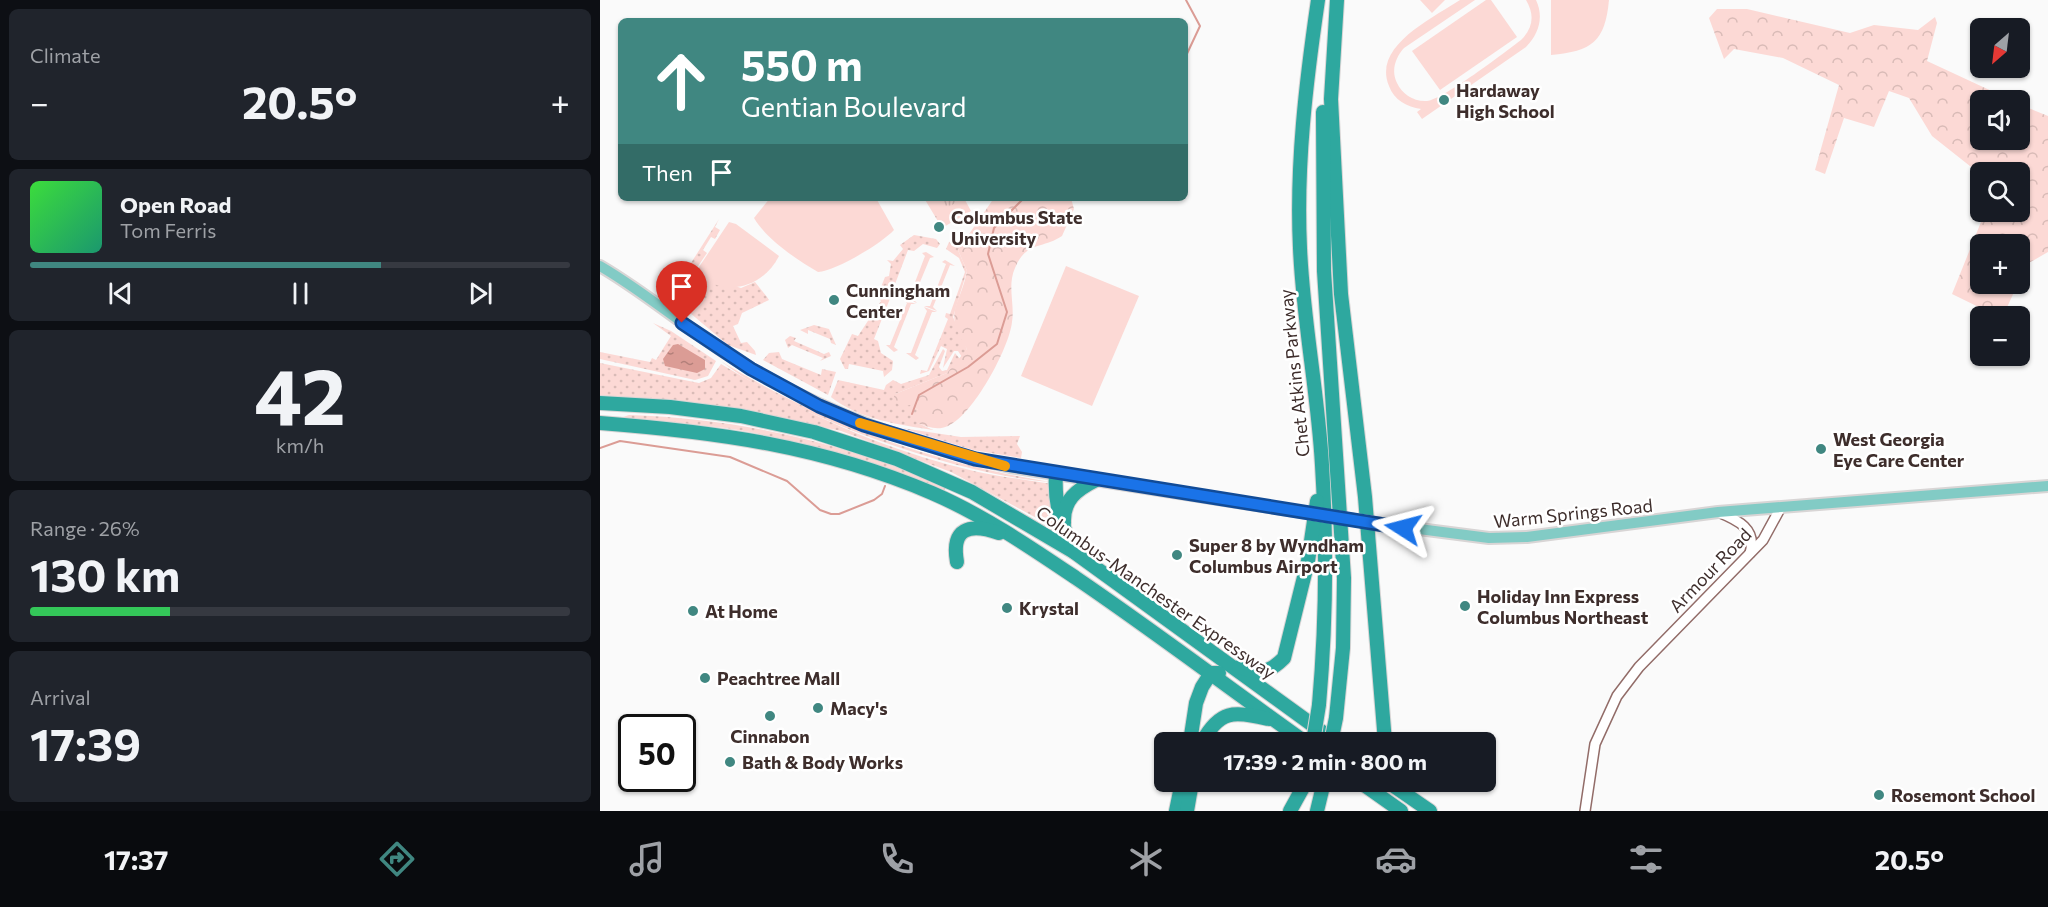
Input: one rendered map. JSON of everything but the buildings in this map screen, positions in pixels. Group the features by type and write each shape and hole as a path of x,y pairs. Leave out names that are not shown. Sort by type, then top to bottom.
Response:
{"highway":[{"name":"Chet Atkins Parkway","path":"1315,732 1319,705 1326,584 1322,463 1302,282 1299,183 1300,149 1318,0"},
{"name":"Chet Atkins Parkway","path":"1335,732 1343,648 1344,578 1322,227 1322,113 1329,27 1336,0"},
{"path":"1336,0 1331,99 1340,283 1365,497 1384,732"},
{"name":"Columbus-Manchester Expressway","path":"600,403 670,407 741,417 814,432 866,448 987,499 1074,552 1321,732"},
{"name":"Columbus-Manchester Expressway","path":"600,423 739,437 812,452 932,493 1024,542 1291,732"},
{"path":"1227,663 1261,674 1273,669 1284,658 1308,561 1322,463"},
{"path":"1056,473 1054,498 1074,552"},
{"path":"1064,528 1064,512 1069,498 1078,489 1096,480"},
{"path":"957,562 954,545 957,537 964,532 983,529 1024,542"},
{"path":"1192,732 1196,703 1211,673 1231,673 1259,686"},
{"path":"1209,732 1219,718 1230,713 1273,719"},
{"path":"1176,811 1180,792"},
{"path":"1187,811 1190,792"},
{"path":"1290,811 1300,792"},
{"path":"1300,811 1304,792"},
{"path":"1319,811 1323,792"},
{"path":"1402,792 1430,811"},
{"path":"1375,793 1386,811"},
{"path":"1375,793 1401,811"}],"main road":[{"name":"Warm Springs Road","path":"600,266 751,369 819,406 894,434 975,459 1282,509 1488,538 1527,537 1718,512 2048,486"}],"street":[{"name":"Armour Road","path":"1585,811 1595,744 1617,696 1639,667 1763,540 1781,507"},
{"path":"1718,512 1738,519 1747,528 1752,544 1750,554"}],"green space":[{"path":"1420,0 1445,0 1432,13"},
{"path":"1460,0 1475,0 1404,48 1398,56 1394,69 1395,78 1402,91 1413,99 1427,101 1446,92 1474,75 1521,40 1528,31 1532,16 1526,0 1536,0 1540,13 1539,25 1534,37 1526,47 1422,119 1417,112 1421,109 1402,102 1391,91 1386,72 1389,58 1408,35"},
{"path":"1486,0 1491,0 1517,37 1440,90 1412,51"},
{"path":"1551,0 1609,0 1600,35 1594,42 1577,51 1551,55"},
{"path":"1717,9 1747,9 1850,33 1874,25 1918,30 1935,17 1937,23 1927,61 1989,90 1970,90 1970,150 2030,150 2030,109 2048,116 2048,252 2030,262 2030,234 1976,234 1981,222 2030,222 2030,162 1970,162 1970,166 1932,136 1909,98 1889,91 1874,127 1844,118 1825,174 1815,170 1839,85 1783,58 1734,49 1724,59 1709,18"},
{"path":"768,201 878,201 894,230 858,256 836,267 818,272 774,241 754,218"},
{"path":"926,201 966,201 971,211 942,228"},
{"path":"959,201 963,210 944,221 939,212"},
{"path":"992,201 1072,201 1074,209 1062,236 1030,249 1019,259 1011,288 1013,315 1009,334 988,380 968,409 958,419 948,426 929,427 918,423 918,410 910,405 901,407 893,399 895,394 947,373 967,349 954,317 967,271 958,250"},
{"path":"719,219 715,227 720,230 715,239 711,237 703,250 707,253 694,272 741,288 755,282 767,297 769,300 742,313 738,324 733,326 741,343 747,342 756,355 728,345 670,296"},
{"path":"729,222 736,224 779,256 763,276 742,286 718,286 695,273"},
{"path":"972,233 958,250 967,271 953,317 967,349 962,357 958,351 954,351 943,368 947,349 941,346 929,371 920,374 921,370 927,371 948,319 945,317 946,313 950,314 965,272 959,258 946,249 949,242"},
{"path":"914,235 936,239 940,244 937,248 923,244 914,251 908,250 892,292 896,297 891,296 874,339 878,341 881,353 893,361 892,370 884,377 883,371 849,364 848,369 845,369 840,359 852,334 858,336 881,301 877,297 885,277 889,276 891,264 887,260 893,261 903,249 900,245"},
{"path":"1970,249 1970,294 2013,294 2008,306 1977,306 1952,294"},
{"path":"926,252 934,257 930,258 913,299 917,303 904,298 909,298 925,256 922,253"},
{"path":"945,260 955,266 950,265 933,307 937,311 924,306 930,306 946,264 942,262"},
{"path":"1066,266 1139,296 1092,406 1021,376"},
{"path":"904,300 916,304 911,304 894,347 898,350 894,352 886,345 890,345 907,303"},
{"path":"924,307 937,312 932,312 915,355 919,358 916,360 906,353 911,353 927,311"},
{"path":"653,323 671,331 716,361 708,376 695,380 600,359 600,352 650,362 652,358 656,360 671,336"},
{"path":"814,325 829,329 836,345 831,343 830,339 808,330 808,334 800,330"},
{"path":"790,336 796,338 794,341 824,354 829,352 831,356 820,361 823,358 792,345 788,348 785,340"},
{"path":"943,349 945,351 939,367 942,371 947,370 955,353 960,359 947,373 895,394 918,410 918,423 933,430 866,416 831,397 838,380 884,390 886,385 893,380 901,384 929,375"},
{"path":"779,352 782,359 821,375 822,369 836,372 828,395 763,360 769,353"},
{"path":"722,362 800,404 880,438 964,464 1050,482 970,468 879,440 833,423 791,403 753,383"},
{"path":"600,363 699,383 711,378 721,364 807,411 868,438 973,471 1052,484 1057,529 951,472 841,431 741,409 600,395"},
{"path":"629,415 713,422 792,436 870,458 949,487 942,491 864,463 786,440 719,427 649,422 623,417"},
{"path":"902,428 961,437 1020,436 1017,444 1022,452 1021,458 973,450"}],"water":[{"path":"678,344 705,360 705,369 697,373 665,366 663,359 673,345"}],"waterway":[{"path":"1186,0 1200,26 1188,52"},
{"path":"912,414 919,395 968,367 997,344 1007,312 988,254 994,228 1021,201"},
{"path":"600,448 620,441 730,457 787,481 820,510 831,514 839,514 874,500 882,494 885,486"}],"slow traffic":[{"path":"860,423 910,440 1005,466"}],"place":[{"name":"Hardaway High School","path":"1444,100"},
{"name":"Columbus State University","path":"939,227"},
{"name":"Cunningham Center","path":"834,300"},
{"name":"West Georgia Eye Care Center","path":"1821,449"},
{"name":"Super 8 by Wyndham Columbus Airport","path":"1177,555"},
{"name":"Holiday Inn Express Columbus Northeast","path":"1465,606"},
{"name":"Krystal","path":"1007,608"},
{"name":"At Home","path":"693,611"},
{"name":"Peachtree Mall","path":"705,678"},
{"name":"Macy's","path":"818,708"},
{"name":"Cinnabon","path":"770,716"},
{"name":"Bath & Body Works","path":"730,762"},
{"name":"Rosemont School","path":"1879,795"}],"route":[{"path":"682,323 751,369 819,406 864,425 975,459 1010,467 1403,528"}]}
